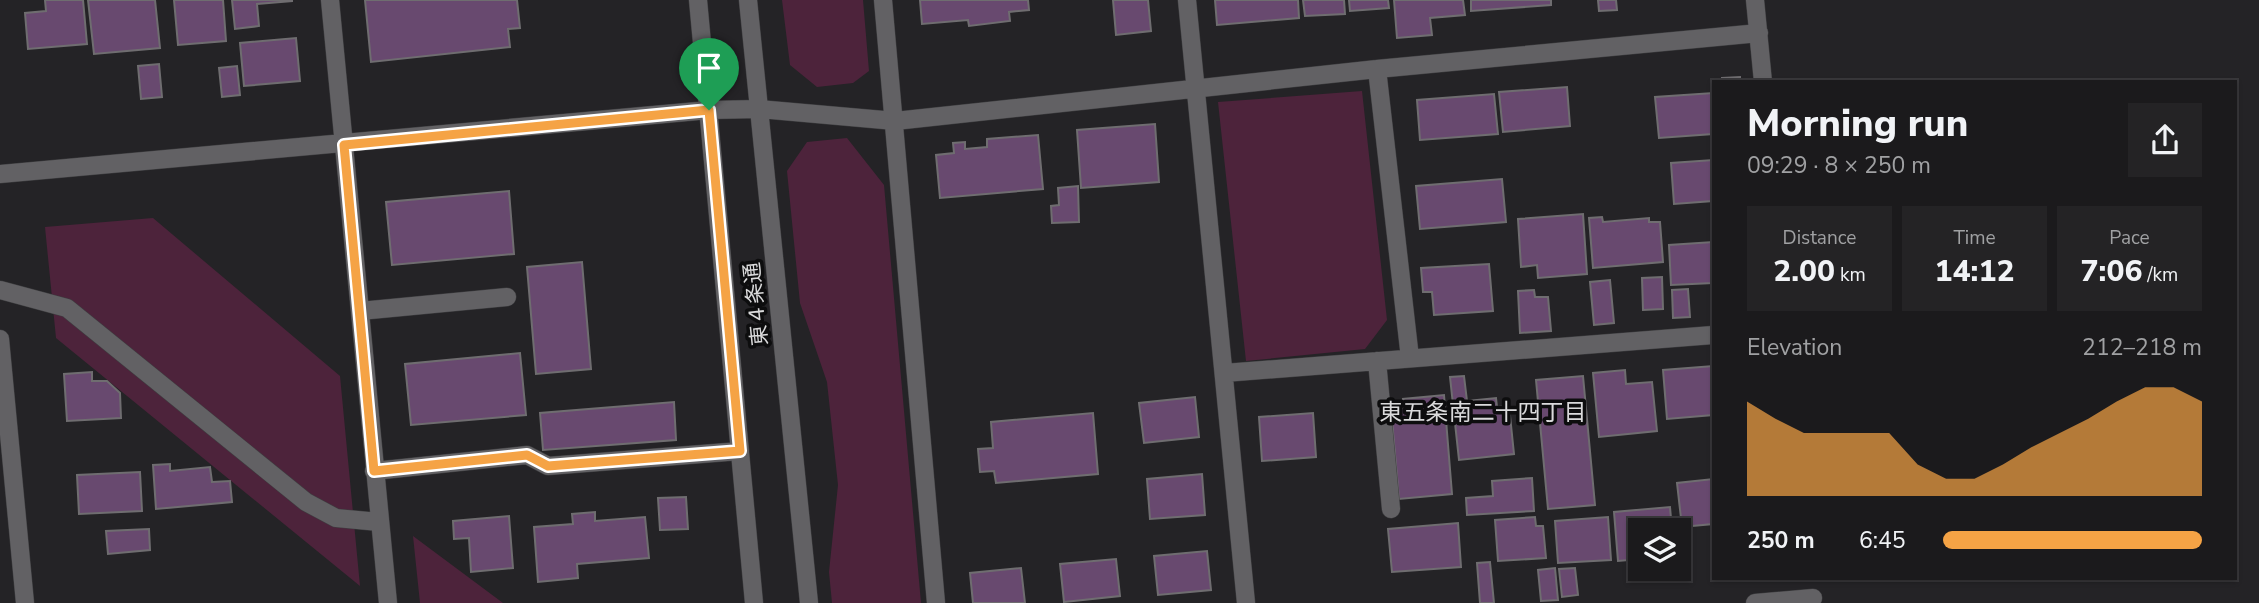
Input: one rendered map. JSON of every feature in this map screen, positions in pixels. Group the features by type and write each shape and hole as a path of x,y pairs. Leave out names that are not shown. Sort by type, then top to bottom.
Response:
{"street":[{"path":"330,0 388,603"},
{"name":"東４条通","path":"698,0 754,603"},
{"name":"東４条通","path":"748,0 809,603"},
{"path":"883,0 936,603"},
{"path":"1187,0 1246,603"},
{"path":"1755,0 1763,80"},
{"path":"0,174 709,110 759,109 895,121 1377,69 1759,33"},
{"path":"1377,69 1410,358"},
{"path":"0,290 68,308 306,502 336,518 379,522"},
{"path":"360,312 507,297"},
{"path":"1224,373 1712,335"},
{"path":"0,339 25,603"},
{"path":"1377,361 1391,509"},
{"path":"374,471 527,455 548,466 740,451"},
{"path":"1755,603 1814,600 1811,580"}],"shaded area":[{"path":"782,0 863,0 869,71 853,83 817,87 790,65"},
{"path":"1362,91 1387,320 1365,349 1246,361 1218,102"},
{"path":"847,138 884,185 921,603 832,603 829,572 838,485 827,382 800,303 787,171 807,142"},
{"path":"153,218 340,376 360,586 56,338 45,227"},
{"path":"413,536 503,603 420,603"}],"building":[{"path":"45,0 83,0 87,44 28,49 25,13 46,11"},
{"path":"88,0 155,0 160,48 94,54"},
{"path":"174,0 223,0 226,41 178,45"},
{"path":"232,0 292,1 257,4 259,26 235,29"},
{"path":"365,0 517,0 520,28 508,29 510,47 371,62"},
{"path":"920,0 1028,0 1029,10 1009,12 1010,21 969,26 968,20 922,24"},
{"path":"1113,0 1148,0 1151,31 1116,35"},
{"path":"1215,0 1298,0 1299,18 1217,25"},
{"path":"1303,0 1344,0 1345,14 1305,16"},
{"path":"1349,0 1388,0 1389,8 1350,11"},
{"path":"1394,0 1463,0 1465,15 1430,18 1432,35 1397,38"},
{"path":"1471,0 1551,0 1551,5 1471,11"},
{"path":"1598,0 1616,0 1617,10 1599,11"},
{"path":"296,38 300,81 244,86 240,43"},
{"path":"159,64 162,97 141,99 138,66"},
{"path":"237,66 240,95 222,97 219,68"},
{"path":"1740,77 1740,80 1722,80"},
{"path":"1567,87 1570,126 1503,132 1499,92"},
{"path":"1712,93 1712,134 1659,138 1655,97"},
{"path":"1494,94 1498,134 1420,140 1417,100"},
{"path":"1155,124 1159,182 1081,188 1077,130"},
{"path":"1038,135 1043,189 940,198 936,155 954,153 953,143 965,142 965,149 987,147 987,139"},
{"path":"1712,160 1712,201 1674,204 1671,163"},
{"path":"1502,179 1506,222 1420,229 1416,186"},
{"path":"1078,186 1079,222 1052,223 1051,206 1059,205 1058,188"},
{"path":"509,191 514,254 392,265 386,202"},
{"path":"1583,214 1587,274 1538,278 1537,265 1521,267 1518,219"},
{"path":"1602,217 1603,222 1649,218 1649,222 1660,222 1663,262 1593,268 1589,218"},
{"path":"1712,242 1712,283 1671,285 1669,245"},
{"path":"582,262 591,369 536,374 527,267"},
{"path":"1489,264 1493,311 1434,315 1432,292 1423,292 1421,268"},
{"path":"1662,277 1663,309 1643,310 1642,278"},
{"path":"1610,280 1614,323 1594,325 1590,282"},
{"path":"1688,289 1690,317 1673,318 1672,290"},
{"path":"1534,290 1535,297 1548,297 1551,331 1520,333 1518,291"},
{"path":"520,353 526,415 411,425 405,364"},
{"path":"1712,366 1712,415 1667,419 1663,370"},
{"path":"1625,370 1626,384 1652,382 1657,431 1599,437 1593,373"},
{"path":"92,372 92,381 107,381 120,393 121,418 67,421 64,374"},
{"path":"1464,376 1467,401 1496,398 1497,407 1509,406 1514,454 1459,460 1450,377"},
{"path":"1583,376 1595,505 1548,509 1536,380"},
{"path":"1444,395 1452,494 1399,499 1391,409 1404,408 1403,399"},
{"path":"1195,397 1199,437 1144,443 1139,403"},
{"path":"674,402 676,440 543,450 540,413"},
{"path":"1093,413 1098,474 996,483 994,471 980,472 978,449 993,448 991,422"},
{"path":"1313,413 1316,457 1262,461 1259,417"},
{"path":"170,464 170,471 210,467 212,482 230,481 232,502 156,509 153,465"},
{"path":"140,472 142,511 79,514 77,475"},
{"path":"1202,474 1205,515 1150,519 1147,479"},
{"path":"1532,478 1534,511 1467,515 1466,498 1493,496 1492,481"},
{"path":"1712,479 1712,524 1691,526 1691,518 1681,518 1677,483"},
{"path":"686,497 688,529 660,530 658,498"},
{"path":"1670,507 1671,518 1628,518 1628,560 1618,561 1614,512"},
{"path":"595,512 595,521 645,517 649,558 577,564 578,578 538,582 534,527 573,524 572,514"},
{"path":"509,516 513,568 471,572 469,538 454,539 453,521"},
{"path":"1535,517 1536,526 1543,526 1546,558 1498,561 1495,520"},
{"path":"1608,517 1611,560 1558,563 1555,521"},
{"path":"1458,523 1461,567 1392,572 1388,529"},
{"path":"149,529 150,550 108,554 106,531"},
{"path":"1207,551 1211,590 1158,595 1154,556"},
{"path":"1116,559 1120,596 1064,602 1060,564"},
{"path":"1490,562 1494,603 1480,603 1477,563"},
{"path":"1021,568 1025,603 973,603 970,573"},
{"path":"1555,568 1558,600 1541,601 1538,570"},
{"path":"1575,568 1578,595 1562,597 1559,569"}],"district":[{"name":"東五条南二十四丁目","path":"1483,412"}],"route":[{"path":"709,110 740,451 548,466 527,455 374,471 344,145 709,110"}]}
